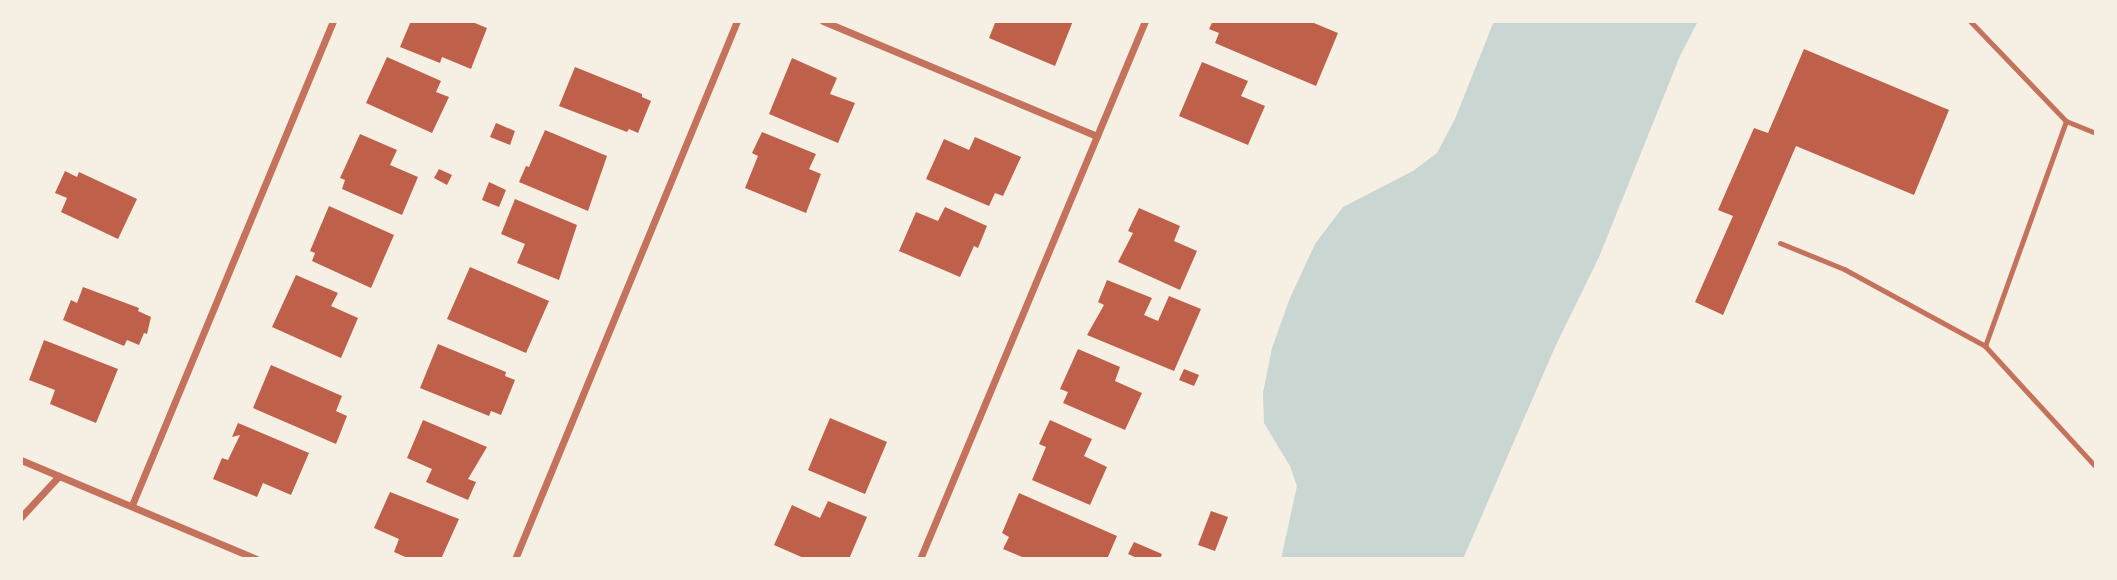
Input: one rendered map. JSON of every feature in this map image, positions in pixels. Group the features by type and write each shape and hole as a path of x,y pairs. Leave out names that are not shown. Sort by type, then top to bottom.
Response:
{"street":[{"path":"132,505 333,21"},
{"path":"515,559 737,21"},
{"path":"823,21 1097,136"},
{"path":"920,559 1145,21"},
{"path":"21,460 257,559"},
{"path":"21,517 59,476"}],"lane":[{"path":"1970,21 2066,121 2096,133"},
{"path":"1985,346 2066,121"},
{"path":"1780,243 1844,269 1985,346 2096,467"}],"shaded area":[{"path":"1494,21 1698,21 1680,56 1599,257 1555,347 1463,559 1281,559 1297,486 1290,466 1264,423 1263,393 1272,348 1290,298 1315,244 1343,207 1413,171 1437,153 1455,119"}],"building":[{"path":"411,21 470,21 487,28 471,69 442,57 440,63 400,47"},
{"path":"989,21 1073,21 1055,66 989,38 995,23"},
{"path":"1213,21 1309,21 1338,33 1316,86 1215,43 1219,33 1209,29"},
{"path":"1804,49 1949,110 1914,195 1796,146 1723,315 1695,302 1733,216 1718,210 1754,128 1768,133"},
{"path":"387,57 441,81 436,92 449,97 432,133 366,103"},
{"path":"792,58 837,78 830,94 855,103 838,143 769,114"},
{"path":"1202,62 1248,81 1241,96 1265,106 1248,145 1179,116"},
{"path":"575,67 642,94 642,97 651,101 638,133 629,129 627,132 559,106"},
{"path":"496,123 515,131 510,145 490,137"},
{"path":"545,130 607,156 588,211 519,182 526,166 529,167"},
{"path":"762,132 816,154 809,169 821,174 806,213 745,188 758,156 752,153"},
{"path":"360,134 397,150 390,165 418,177 402,215 342,189 345,180 340,178"},
{"path":"975,137 1021,157 1003,196 995,193 989,206 926,179 944,139 969,150"},
{"path":"439,169 452,175 447,185 434,178"},
{"path":"65,171 77,177 79,172 137,199 118,239 61,212 67,198 55,193"},
{"path":"489,182 506,190 499,207 482,200"},
{"path":"515,199 577,225 559,280 517,263 525,244 501,234"},
{"path":"329,206 394,235 371,288 312,261 315,253 310,251"},
{"path":"945,207 987,226 978,248 974,246 960,277 899,251 916,212 938,221"},
{"path":"1139,208 1180,226 1174,241 1197,251 1180,290 1118,262 1133,233 1128,231"},
{"path":"470,267 549,301 526,353 447,319"},
{"path":"296,275 338,293 331,306 358,318 341,358 272,327"},
{"path":"1107,280 1152,298 1144,315 1158,321 1169,296 1201,309 1174,371 1087,335 1104,305 1098,302"},
{"path":"83,287 139,308 138,311 151,317 147,334 144,333 139,345 127,340 124,346 63,320 71,300 77,303"},
{"path":"44,340 118,369 96,423 50,404 55,390 29,380"},
{"path":"438,344 506,372 505,376 515,380 501,415 491,411 489,416 420,388"},
{"path":"1078,349 1120,367 1115,381 1142,393 1125,430 1063,403 1068,392 1060,389"},
{"path":"271,365 342,396 336,411 347,416 336,444 253,408"},
{"path":"1184,369 1199,375 1194,386 1179,380"},
{"path":"830,418 887,442 865,494 808,470"},
{"path":"423,420 487,447 468,479 476,482 468,500 426,482 432,469 407,458"},
{"path":"1050,420 1092,439 1084,456 1107,467 1090,505 1032,480 1046,447 1039,444"},
{"path":"238,423 309,453 291,495 263,483 257,497 213,479 222,458 228,460 240,435 232,437"},
{"path":"390,492 459,519 441,559 410,559 394,552 399,539 374,528"},
{"path":"1019,493 1117,536 1107,559 1027,559 1003,549 1009,537 1002,533"},
{"path":"828,501 867,517 849,559 806,559 774,545 792,505 820,518"},
{"path":"1211,511 1228,517 1215,551 1198,545"},
{"path":"1134,542 1162,554 1160,559 1139,559 1128,554"}]}
